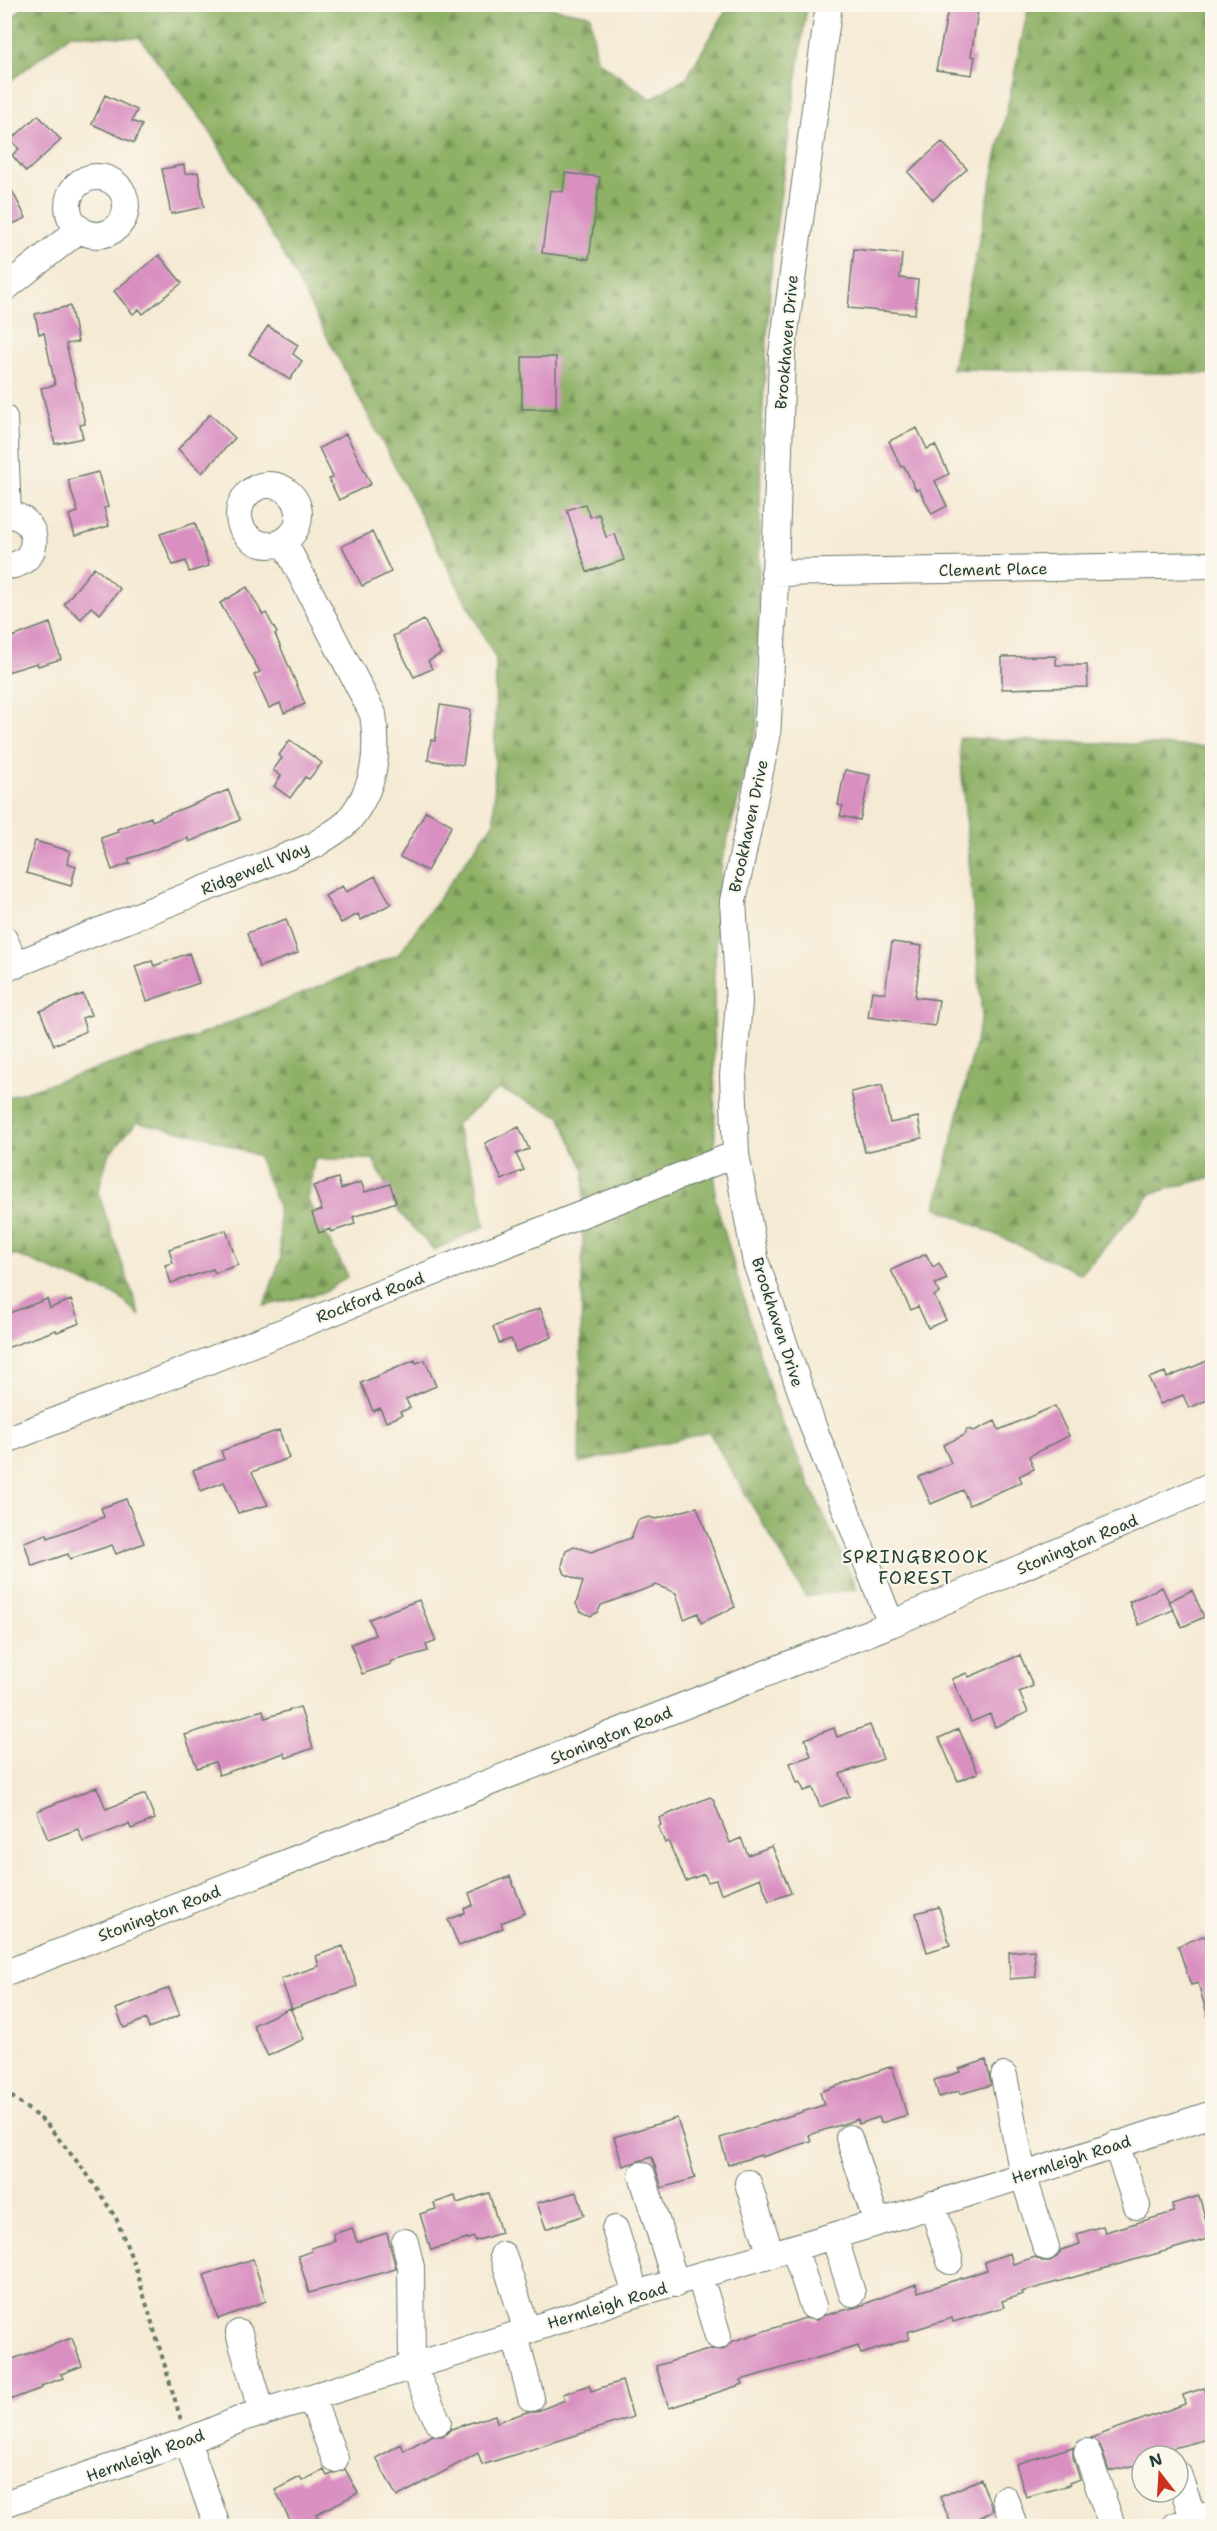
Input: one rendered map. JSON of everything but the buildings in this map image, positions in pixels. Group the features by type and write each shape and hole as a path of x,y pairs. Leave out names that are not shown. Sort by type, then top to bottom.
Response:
{"street":[{"name":"Brookhaven Drive","path":"829,4 782,355 774,607 767,738 733,901 739,1002 733,1076 736,1154 756,1263 814,1429 891,1624"},
{"path":"4,289 80,229"},
{"path":"4,418 6,515 16,516 30,526 34,542 33,550 22,562 4,566"},
{"name":"Ridgewell Way","path":"10,967 315,845 348,822 370,786 377,743 373,714 284,542"},
{"name":"Clement Place","path":"774,573 1212,565"},
{"path":"4,939 10,967"},
{"name":"Rockford Road","path":"4,1441 736,1154"},
{"name":"Stonington Road","path":"4,1974 891,1624 1212,1485"},
{"path":"1004,2076 1023,2175 1046,2247"},
{"name":"Hermleigh Road","path":"4,2504 311,2397 521,2333 636,2294 878,2223 1212,2114"},
{"path":"849,2138 878,2223"},
{"path":"1116,2144 1137,2206"},
{"path":"642,2175 688,2280 718,2336"},
{"path":"748,2183 813,2306"},
{"path":"932,2204 950,2261"},
{"path":"615,2229 636,2294"},
{"path":"834,2236 852,2293"},
{"path":"405,2242 411,2267 412,2366 438,2422"},
{"path":"502,2255 521,2333 531,2398"},
{"path":"239,2333 262,2413"},
{"path":"311,2397 335,2459"},
{"path":"187,2441 217,2526"},
{"path":"1087,2452 1112,2526"},
{"path":"1005,2499 1025,2524"},
{"path":"1188,2504 1193,2520"}],"path":[{"path":"4,2091 46,2123 87,2174 116,2218 136,2269 187,2441"}],"green space":[{"path":"528,4 590,15 597,60 651,99 687,77 727,9 727,5 807,5 772,256 761,438 757,727 722,861 714,974 715,1199 775,1407 857,1589 806,1597 709,1432 579,1463 584,1169 560,1116 499,1089 455,1125 475,1175 485,1226 434,1250 399,1212 373,1159 314,1159 308,1201 348,1276 325,1292 264,1306 281,1257 278,1206 258,1156 207,1137 137,1122 108,1155 98,1193 140,1316 118,1296 13,1254 5,1260 5,1098 192,1038 398,955 494,822 496,659 289,264 206,125 140,38 71,34 5,85 5,25 25,5"},
{"path":"1029,5 1212,5 1212,374 952,369"},
{"path":"959,738 1212,747 1212,1177 1152,1193 1081,1274 936,1207 982,1015"}],"district":[{"name":"SPRINGBROOK FOREST","path":"916,1567"}]}
